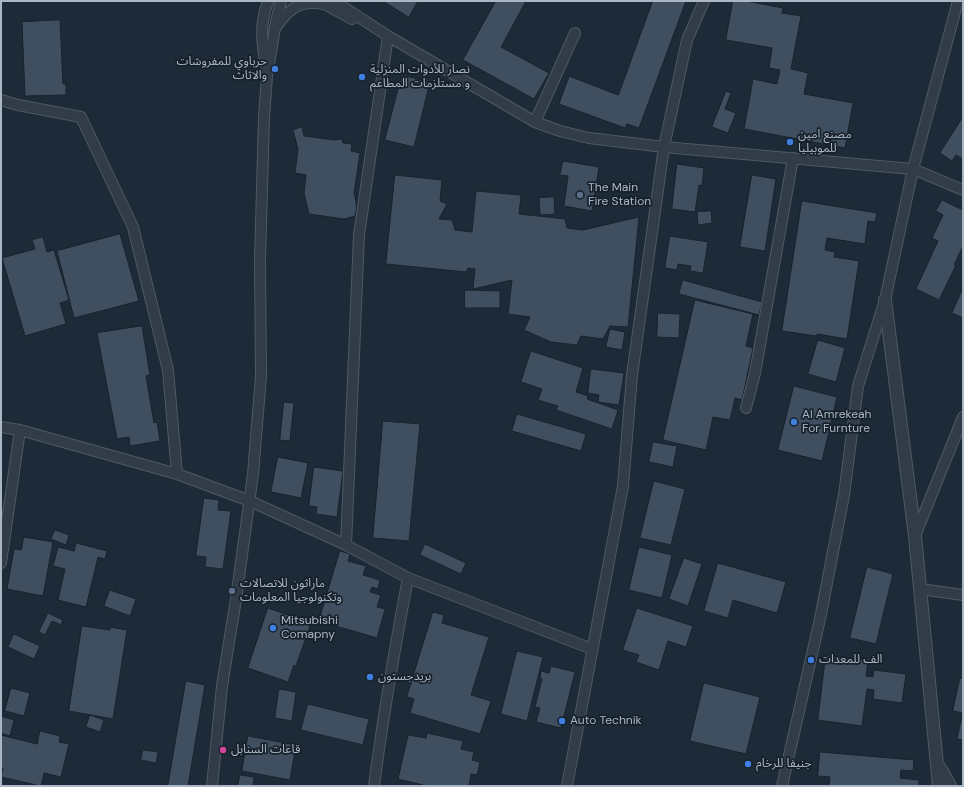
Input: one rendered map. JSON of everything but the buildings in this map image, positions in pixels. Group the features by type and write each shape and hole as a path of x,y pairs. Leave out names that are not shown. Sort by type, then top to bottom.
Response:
{"street":[{"path":"264,1 264,14"},
{"path":"267,76 261,41 262,24 268,1"},
{"path":"212,786 222,686 250,501 262,376 260,260 264,117 267,76 281,1"},
{"path":"567,786 623,486 632,376 664,147 687,40 704,1"},
{"path":"782,786 820,619 844,495 858,386 885,300 913,169 958,1"},
{"path":"275,29 288,12 294,8 307,2 325,2 337,12 388,36 535,122 560,131 589,138 664,147 913,169 963,190"},
{"path":"535,122 575,33"},
{"path":"346,545 359,235 388,36"},
{"path":"1,100 81,117 134,227 168,370 177,474"},
{"path":"746,408 755,373 793,158"},
{"path":"885,300 915,536 939,786"},
{"path":"915,536 963,417"},
{"path":"1,427 20,430 177,474 250,501 346,545 408,578 592,649"},
{"path":"1,563 20,430"},
{"path":"374,786 396,638 408,578"},
{"path":"920,589 963,595"},
{"path":"937,763 950,786"}],"place":[{"name":"حرباوي للمفروشات والاثاث","path":"275,69"},
{"name":"نصار للأدوات المنزلية و مستلزمات المطاعم","path":"362,77"},
{"name":"مصنع امين للموبيليا","path":"790,142"},
{"name":"The Main Fire Station","path":"580,195"},
{"name":"Al Amrekeah For Furnture","path":"794,422"},
{"name":"ماراثون للاتصالات وتكنولوجيا المعلومات","path":"232,591"},
{"name":"Mitsubishi Comapny","path":"273,628"},
{"name":"الف للمعدات","path":"811,660"},
{"name":"بريدجستون","path":"370,677"},
{"name":"Auto Technik","path":"562,721"},
{"name":"قاعات السنابل","path":"223,750"},
{"name":"جنيفا للرخام","path":"748,764"}]}
